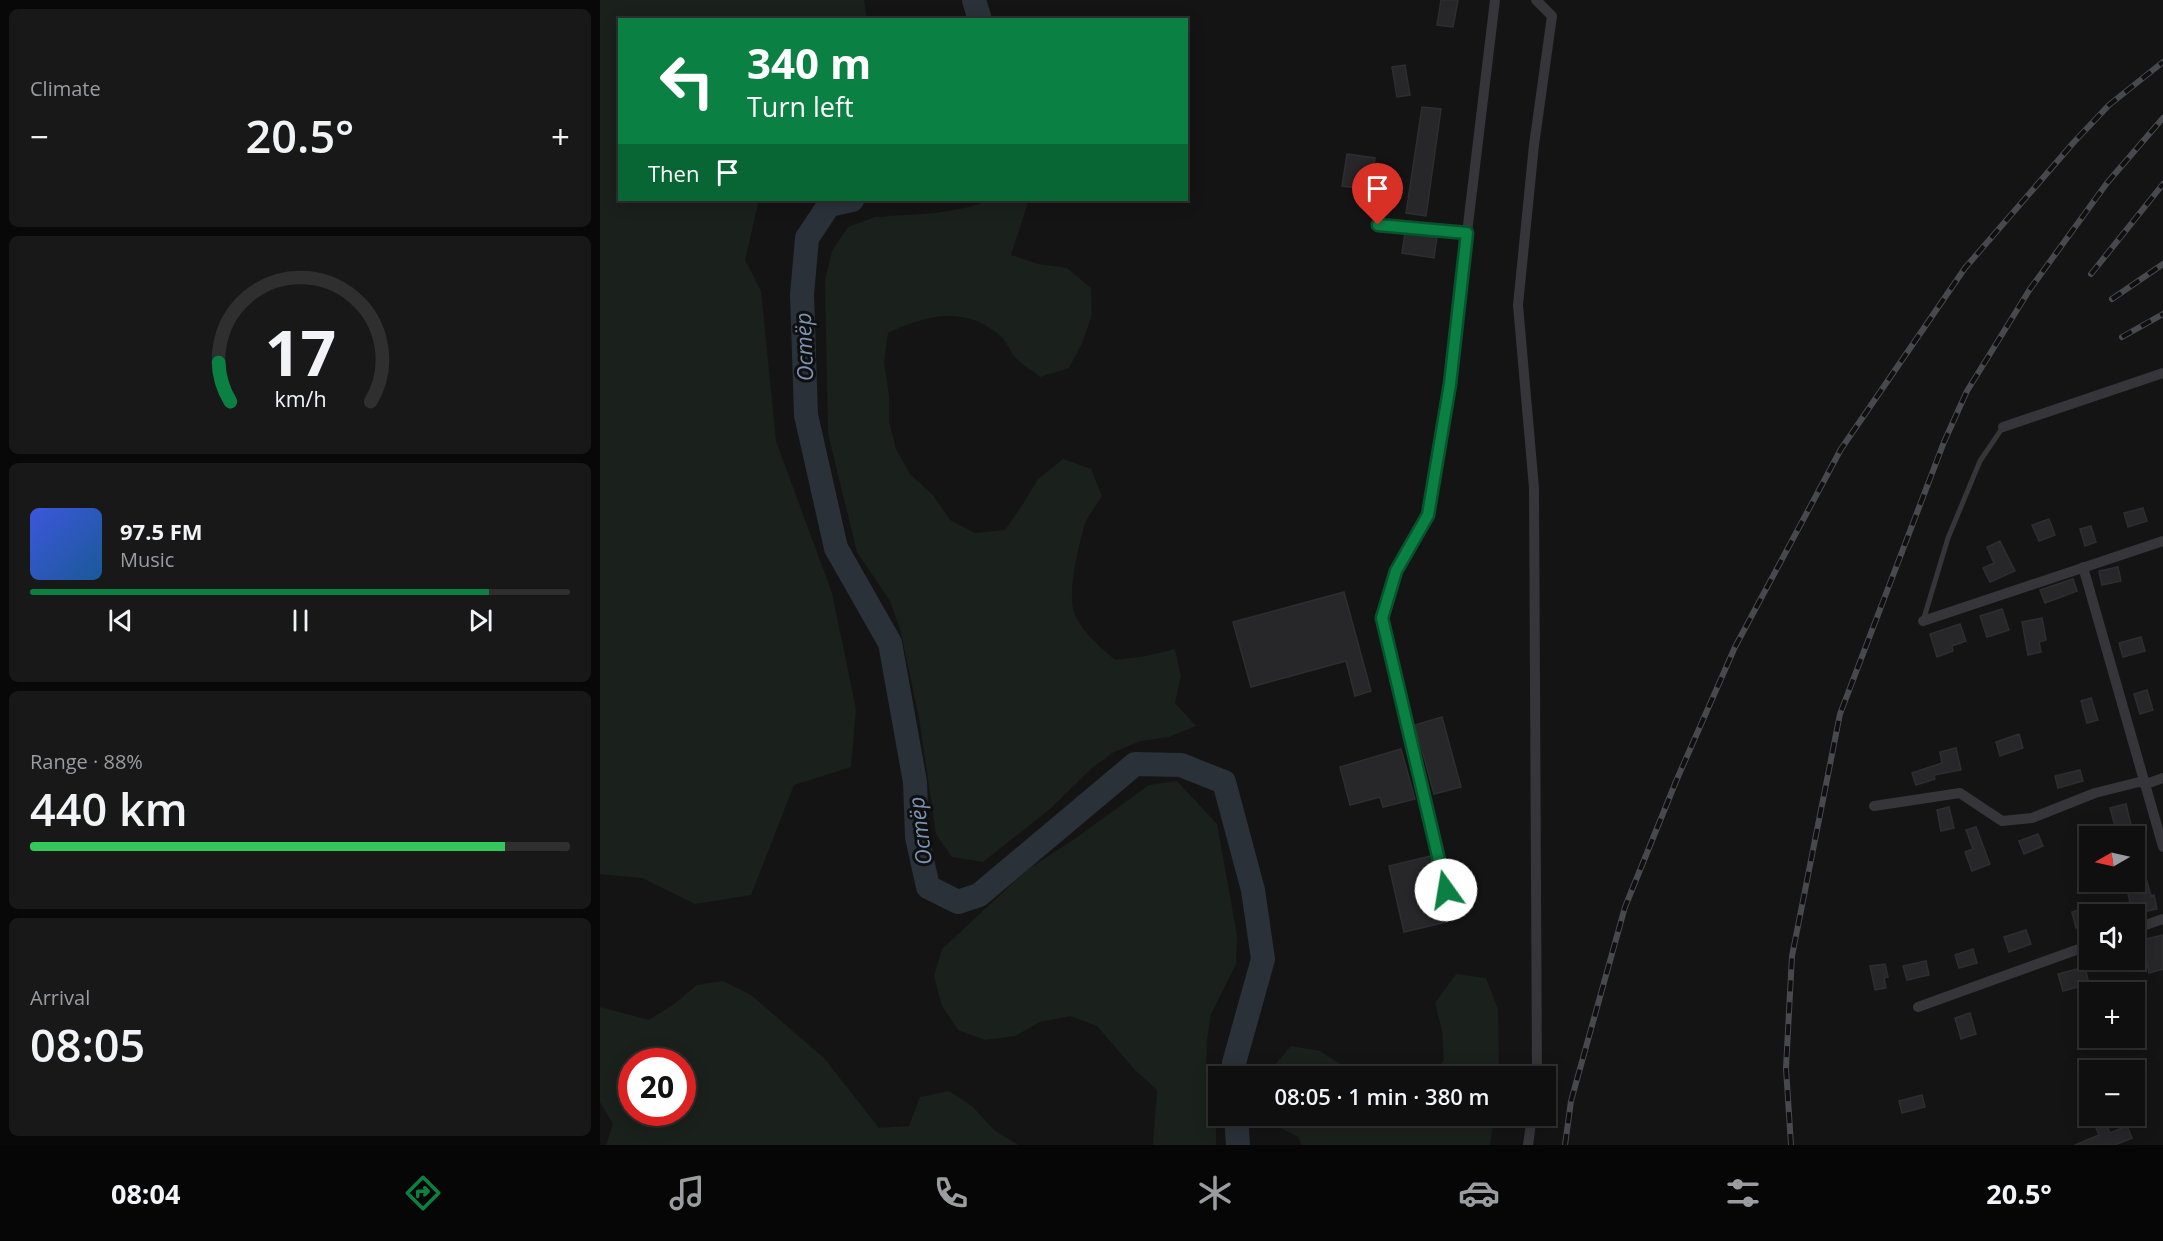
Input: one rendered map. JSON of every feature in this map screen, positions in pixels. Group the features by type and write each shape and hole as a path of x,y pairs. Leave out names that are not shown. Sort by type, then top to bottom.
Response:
{"street":[{"path":"1467,233 1495,0"},
{"path":"1536,0 1552,16 1534,145 1518,305 1534,488 1537,1066"},
{"path":"2003,427 2163,373"},
{"path":"1923,621 2163,541"},
{"path":"2083,567 2163,847"},
{"path":"1874,806 1960,793 2002,821 2032,818 2106,790 2139,782 2146,784 2163,778"},
{"path":"2145,925 2163,919"},
{"path":"1917,1007 2079,949"},
{"path":"1528,1145 1531,1126"}],"lane":[{"path":"1378,225 1467,233 1450,384 1428,515 1396,571 1382,618 1452,913"},
{"path":"1923,621 1957,516 1980,461 2003,427"}],"shaded area":[{"path":"600,0 864,0 867,18 618,18 618,201 759,201 745,260 761,291 776,441 832,593 856,709 851,767 794,785 751,895 695,904 642,878 600,874"},
{"path":"989,201 1029,201 1011,255 1038,264 1067,268 1091,288 1092,315 1082,343 1069,368 1040,377 1014,356 998,334 971,319 957,316 929,318 888,333 884,363 889,395 889,422 896,449 910,474 933,495 950,520 975,533 1005,530 1038,479 1063,459 1091,469 1102,496 1085,524 1074,570 1072,596 1075,615 1088,634 1115,660 1175,649 1181,676 1175,703 1196,726 1169,737 1141,741 1114,752 1092,768 1050,809 983,862 952,857 936,834 919,718 900,629 890,601 857,552 828,434 825,280 832,251 848,227 875,217 936,213"},
{"path":"1177,781 1217,824 1237,935 1236,964 1211,1014 1207,1040 1208,1126 1216,1126 1216,1145 1153,1145 1157,1090 1135,1070 1097,1026 1070,1016 1040,1022 1015,1036 985,1040 958,1030 942,1006 934,976 942,949 1027,870 1149,785"},
{"path":"1456,974 1486,978 1498,1009 1499,1066 1439,1066 1444,1060 1442,1030 1435,1003"},
{"path":"723,981 751,995 824,1058 879,1128 909,1126 920,1097 949,1091 973,1107 994,1130 1018,1145 606,1145 613,1124 600,1102 600,1007 649,1020 674,1004 697,985"},
{"path":"1291,1046 1320,1051 1343,1066 1274,1066"},
{"path":"1277,1126 1493,1126 1490,1145 1301,1145 1298,1137"}],"building":[{"path":"1441,0 1458,0 1453,27 1437,25"},
{"path":"1405,65 1410,95 1397,97 1392,67"},
{"path":"1422,107 1441,109 1426,216 1406,213"},
{"path":"1347,154 1375,158 1371,190 1342,186"},
{"path":"1405,233 1437,238 1434,258 1402,253"},
{"path":"2143,508 2147,521 2128,527 2124,513"},
{"path":"2049,519 2055,535 2039,541 2032,525"},
{"path":"2091,526 2096,542 2085,546 2080,529"},
{"path":"2000,541 2015,571 1990,582 1983,568 1994,563 1987,547"},
{"path":"2118,567 2121,581 2102,585 2099,571"},
{"path":"2073,579 2077,591 2045,603 2040,590"},
{"path":"1344,592 1371,691 1355,696 1346,661 1251,687 1233,622"},
{"path":"2002,609 2009,630 1987,637 1980,616"},
{"path":"2042,618 2046,640 2039,642 2041,652 2028,655 2022,622"},
{"path":"1960,624 1966,641 1952,646 1953,651 1937,657 1930,634"},
{"path":"2141,637 2145,651 2123,657 2119,643"},
{"path":"2147,690 2153,710 2140,714 2134,694"},
{"path":"2091,698 2098,720 2087,723 2081,701"},
{"path":"1442,717 1461,787 1434,794 1415,725"},
{"path":"2019,734 2023,748 2000,756 1996,742"},
{"path":"1956,748 1961,770 1934,775 1935,779 1916,785 1912,773 1942,763 1940,752"},
{"path":"1401,749 1415,799 1383,807 1380,797 1350,805 1340,767"},
{"path":"2080,770 2083,781 2058,788 2055,776"},
{"path":"2126,804 2131,826 2115,826 2110,808"},
{"path":"1949,807 1954,828 1941,831 1937,810"},
{"path":"1976,827 1990,864 1972,871 1965,852 1973,849 1966,830"},
{"path":"2038,834 2043,846 2024,854 2019,841"},
{"path":"1431,856 1447,922 1404,932 1389,866"},
{"path":"2145,874 2157,909 2145,912 2145,904 2127,904 2130,902 2128,892 2145,892"},
{"path":"2079,910 2079,927 2076,928 2072,912"},
{"path":"2026,930 2031,944 2009,952 2004,937"},
{"path":"2163,935 2163,969 2149,973 2145,939"},
{"path":"1973,949 1977,963 1959,968 1955,955"},
{"path":"1926,961 1929,975 1907,980 1903,966"},
{"path":"1885,964 1888,977 1884,978 1886,988 1875,990 1870,966"},
{"path":"2079,969 2086,970 2089,982 2079,982 2079,987 2063,991 2058,974"},
{"path":"1970,1013 1976,1034 1961,1039 1955,1018"},
{"path":"1922,1095 1925,1107 1902,1113 1899,1101"},
{"path":"2095,1126 2107,1126 2110,1133 2127,1126 2132,1138 2115,1145 2075,1145 2099,1135"}],"waterway":[{"name":"Остёр","path":"974,0 979,18"},
{"name":"Остёр","path":"847,201 829,205 807,238 802,295 806,415 836,548 890,643 915,782 917,837 928,887 958,902 979,895 1135,764 1181,765 1224,782 1253,890 1263,959 1234,1066"},
{"name":"Остёр","path":"1237,1126 1238,1145"}],"railway":[{"path":"1565,1145 1571,1101 1625,907 1677,779 1735,647 1841,449 1965,268 2109,105 2163,62"},
{"path":"1791,1145 1786,1068 1792,956 1840,714 1944,442 1967,391 2030,289 2107,183 2163,118"},
{"path":"2091,274 2163,184"},
{"path":"2112,299 2163,264"},
{"path":"2122,337 2163,314"}],"route":[{"path":"1378,225 1467,233 1450,384 1428,515 1396,571 1382,618 1446,890"}]}
